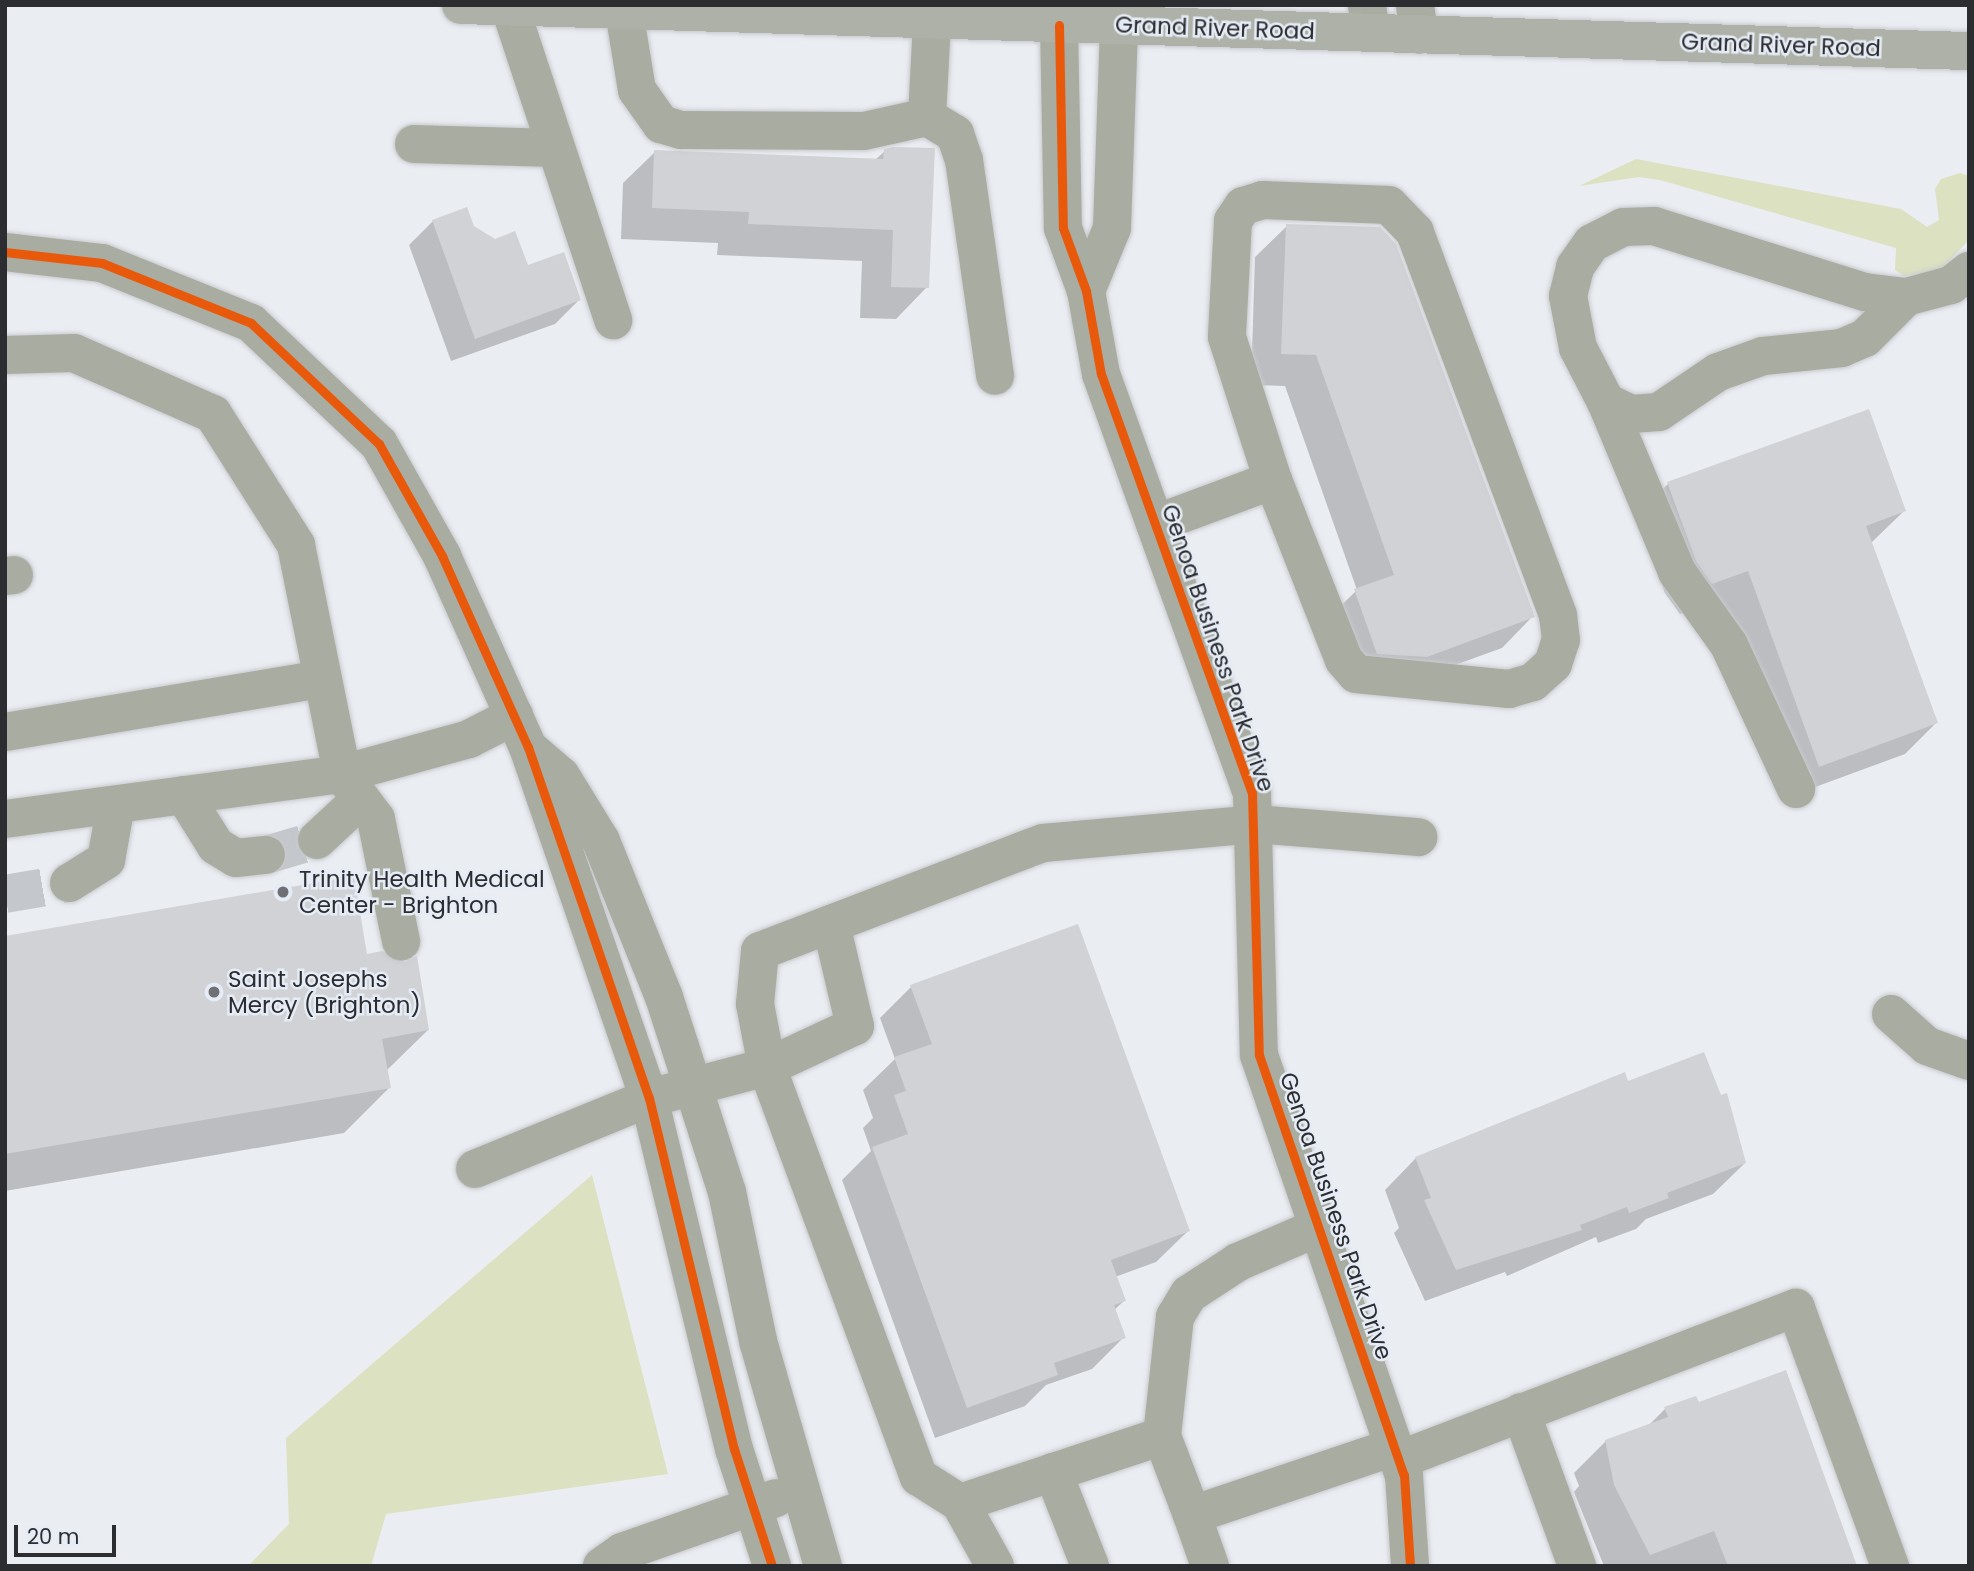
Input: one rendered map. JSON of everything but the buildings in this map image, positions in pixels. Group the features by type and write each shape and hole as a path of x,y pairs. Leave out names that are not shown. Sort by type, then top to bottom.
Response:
{"main road":[{"name":"Grand River Road","path":"483,6 624,11 812,11 932,20 1059,25 1417,20 1969,51"}],"street":[{"path":"483,6 553,148 613,320"},
{"path":"624,11 637,90 661,124 681,130 864,131 927,117 955,134 964,160 995,376"},
{"path":"927,117 932,20"},
{"name":"Genoa Business Park Drive","path":"1059,25 1063,228 1086,291 1101,374 1252,793 1255,824 1259,1055 1397,1453 1410,1566"},
{"path":"1086,291 1112,228 1119,25"},
{"path":"414,144 553,148"},
{"path":"1263,200 1389,205 1415,232 1558,615 1561,640 1553,664 1533,682 1509,689 1356,674 1345,660 1273,480 1227,337 1233,220 1244,206 1263,200"},
{"path":"1796,789 1729,645 1677,572 1606,402 1578,348 1568,296 1575,267 1592,243 1623,227 1654,226 1865,292 1906,297 1951,285 1969,271"},
{"path":"5,252 102,263 251,323 379,444 442,556 521,732 649,1098 752,1507 772,1566"},
{"path":"1606,402 1631,414 1659,412 1718,372 1763,356 1842,348 1889,319 1906,297"},
{"path":"5,355 74,353 213,414 296,545 322,679 351,786 376,819 401,940"},
{"path":"1155,524 1273,480"},
{"path":"5,732 322,679"},
{"path":"5,820 184,795 351,786 469,739 521,732"},
{"path":"521,732 561,776 601,841 694,1085 727,1192 797,1490 823,1566"},
{"path":"317,840 351,786"},
{"path":"184,795 216,846 236,858 265,855"},
{"path":"69,883 106,860 116,805"},
{"path":"995,1566 960,1503 919,1478 767,1067 755,1004 760,951 1043,843 1255,824 1418,837"},
{"path":"475,1169 649,1098 767,1067 855,1026 831,924"},
{"path":"1891,1014 1927,1046 1969,1061"},
{"path":"1210,1566 1162,1436 1175,1317 1189,1294 1238,1262 1319,1227"},
{"path":"1192,1515 1521,1412 1796,1308 1889,1566"},
{"path":"1521,1412 1577,1566"},
{"path":"960,1503 1162,1436"},
{"path":"1053,1472 1090,1566"},
{"path":"602,1566 622,1552 797,1490"}],"green space":[{"path":"1636,159 1901,209 1927,227 1939,220 1935,189 1941,179 1960,173 1969,176 1969,240 1940,270 1904,276 1895,270 1896,248 1660,180 1639,177 1579,186"},
{"path":"592,1175 668,1474 386,1514 371,1566 248,1566 289,1524 286,1438"}],"tunnel":[{"path":"266,855 317,840"},
{"path":"5,894 69,883"}],"cycle path":[{"path":"1059,25 1063,228 1086,291 1101,374 1252,793 1259,1055 1404,1475 1410,1566"},
{"path":"5,252 102,263 251,323 379,444 442,556 528,747 649,1098 734,1449 772,1566"}],"place":[{"name":"Trinity Health Medical Center - Brighton","path":"283,892"},
{"name":"Saint Josephs Mercy (Brighton)","path":"214,992"}]}
